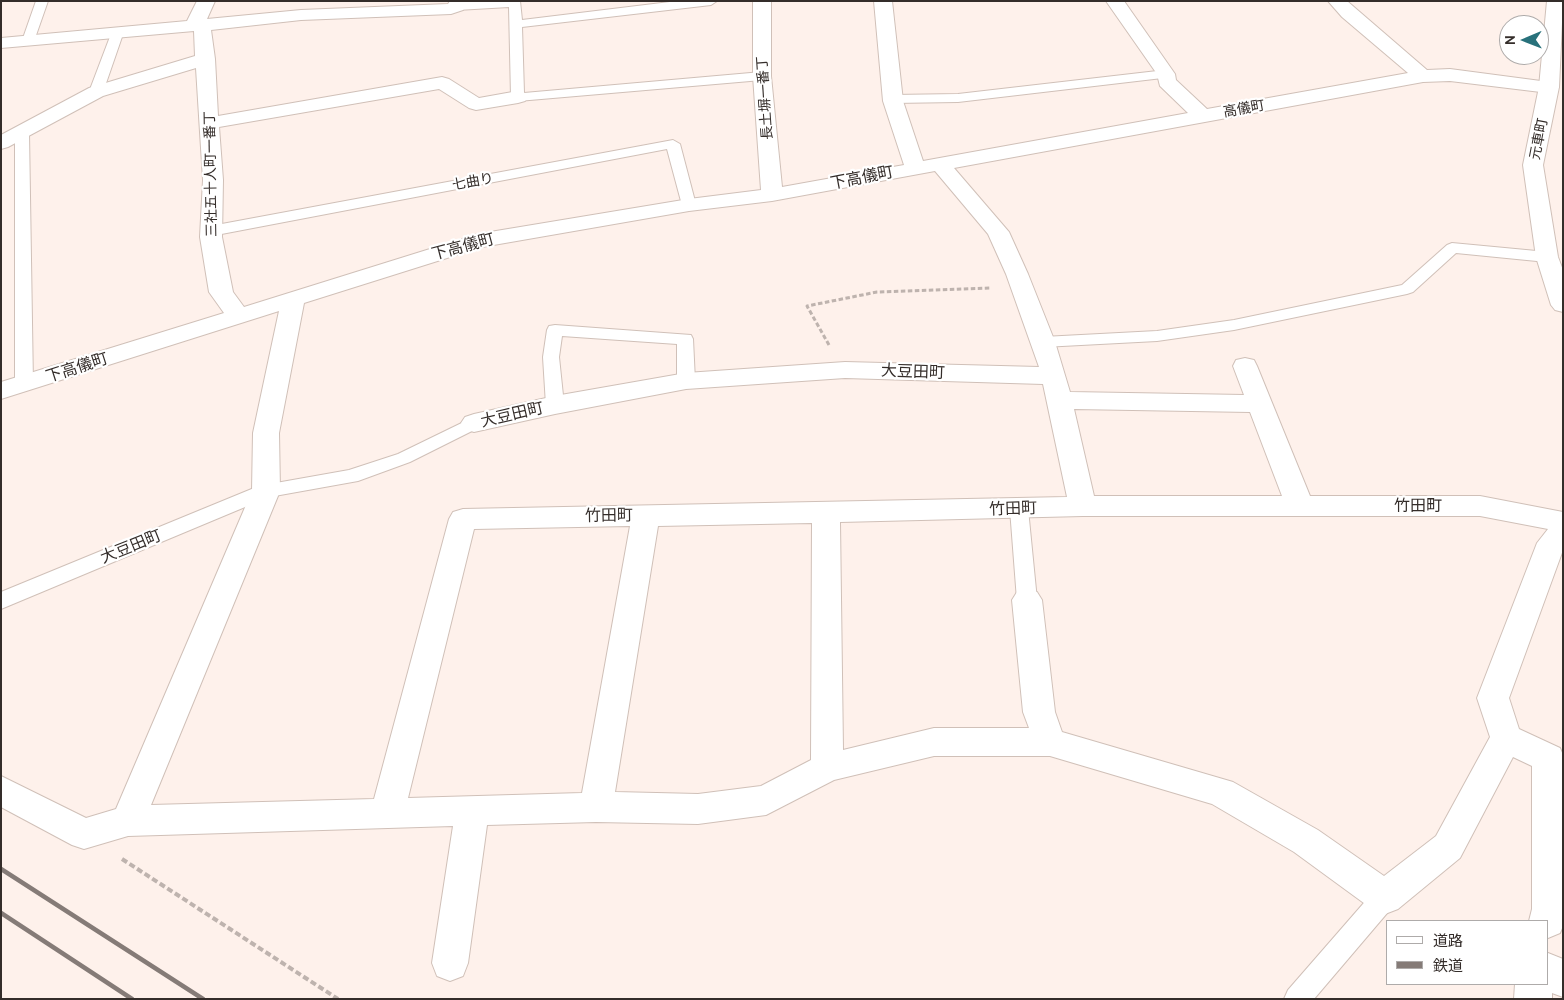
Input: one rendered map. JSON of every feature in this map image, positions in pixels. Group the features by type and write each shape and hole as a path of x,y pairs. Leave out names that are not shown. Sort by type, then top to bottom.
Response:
{"street":[{"name":"三社五十人町一番丁","path":"206,1 196,21 202,24 206,58 213,180 211,231 221,292 238,316"},
{"name":"長土塀一番丁","path":"762,1 762,76 772,195"},
{"path":"883,1 893,99 915,168"},
{"path":"1115,1 1166,74 1167,82 1202,116"},
{"path":"1336,1 1423,76"},
{"name":"元車町","path":"1556,1 1554,82 1534,165 1547,257 1563,305"},
{"path":"1,43 117,34 301,15 451,9 458,4"},
{"path":"1,143 96,92 206,58"},
{"name":"高儀町","path":"940,163 1423,76 1450,75 1554,82"},
{"path":"210,123 442,83 476,104 518,97"},
{"path":"940,163 998,232 1022,287 1043,342 1056,388 1083,506"},
{"name":"下高儀町","path":"13,388 478,240 689,205 772,195 940,163"},
{"path":"128,820 266,491 266,433 293,300"},
{"path":"1245,366 1300,506"},
{"name":"大豆田町","path":"474,423 555,405 686,381 833,370 1260,404"},
{"name":"竹田町","path":"387,814 463,519 1020,509 1083,506 1480,506 1563,522"},
{"path":"826,512 827,768"},
{"path":"596,808 646,515"},
{"path":"1,790 84,834 128,820 596,808 698,809 766,800 827,768 934,742 1050,742 1221,792 1306,841 1385,897 1448,847 1506,738 1493,698 1551,543 1563,532"},
{"path":"1026,600 1039,712 1050,742"},
{"path":"1506,738 1548,758 1550,908 1547,920"},
{"path":"450,963 472,812"},
{"path":"1549,972 1563,979"},
{"path":"1532,999 1534,985"}],"lane":[{"path":"28,41 42,1"},
{"path":"515,24 711,1"},
{"path":"458,4 515,2 518,97 762,76"},
{"path":"96,92 117,34"},
{"path":"893,99 958,98 1166,74"},
{"path":"13,388 22,133"},
{"name":"七曲り","path":"211,231 290,214 479,182 673,144 689,205"},
{"path":"1043,342 1157,336 1234,325 1408,289 1452,248 1547,257"},
{"path":"555,405 551,357 555,330 610,333 645,338 685,339 686,381"},
{"name":"大豆田町","path":"1,601 266,491 351,476 404,458 474,423"},
{"path":"1020,509 1026,600"},
{"path":"1297,999 1385,897"}],"path":[{"path":"833,370 828,341 807,306 877,292 1022,287"},
{"path":"84,834 338,999"}],"railway":[{"path":"1,869 203,999"},
{"path":"1,913 132,999"}]}
